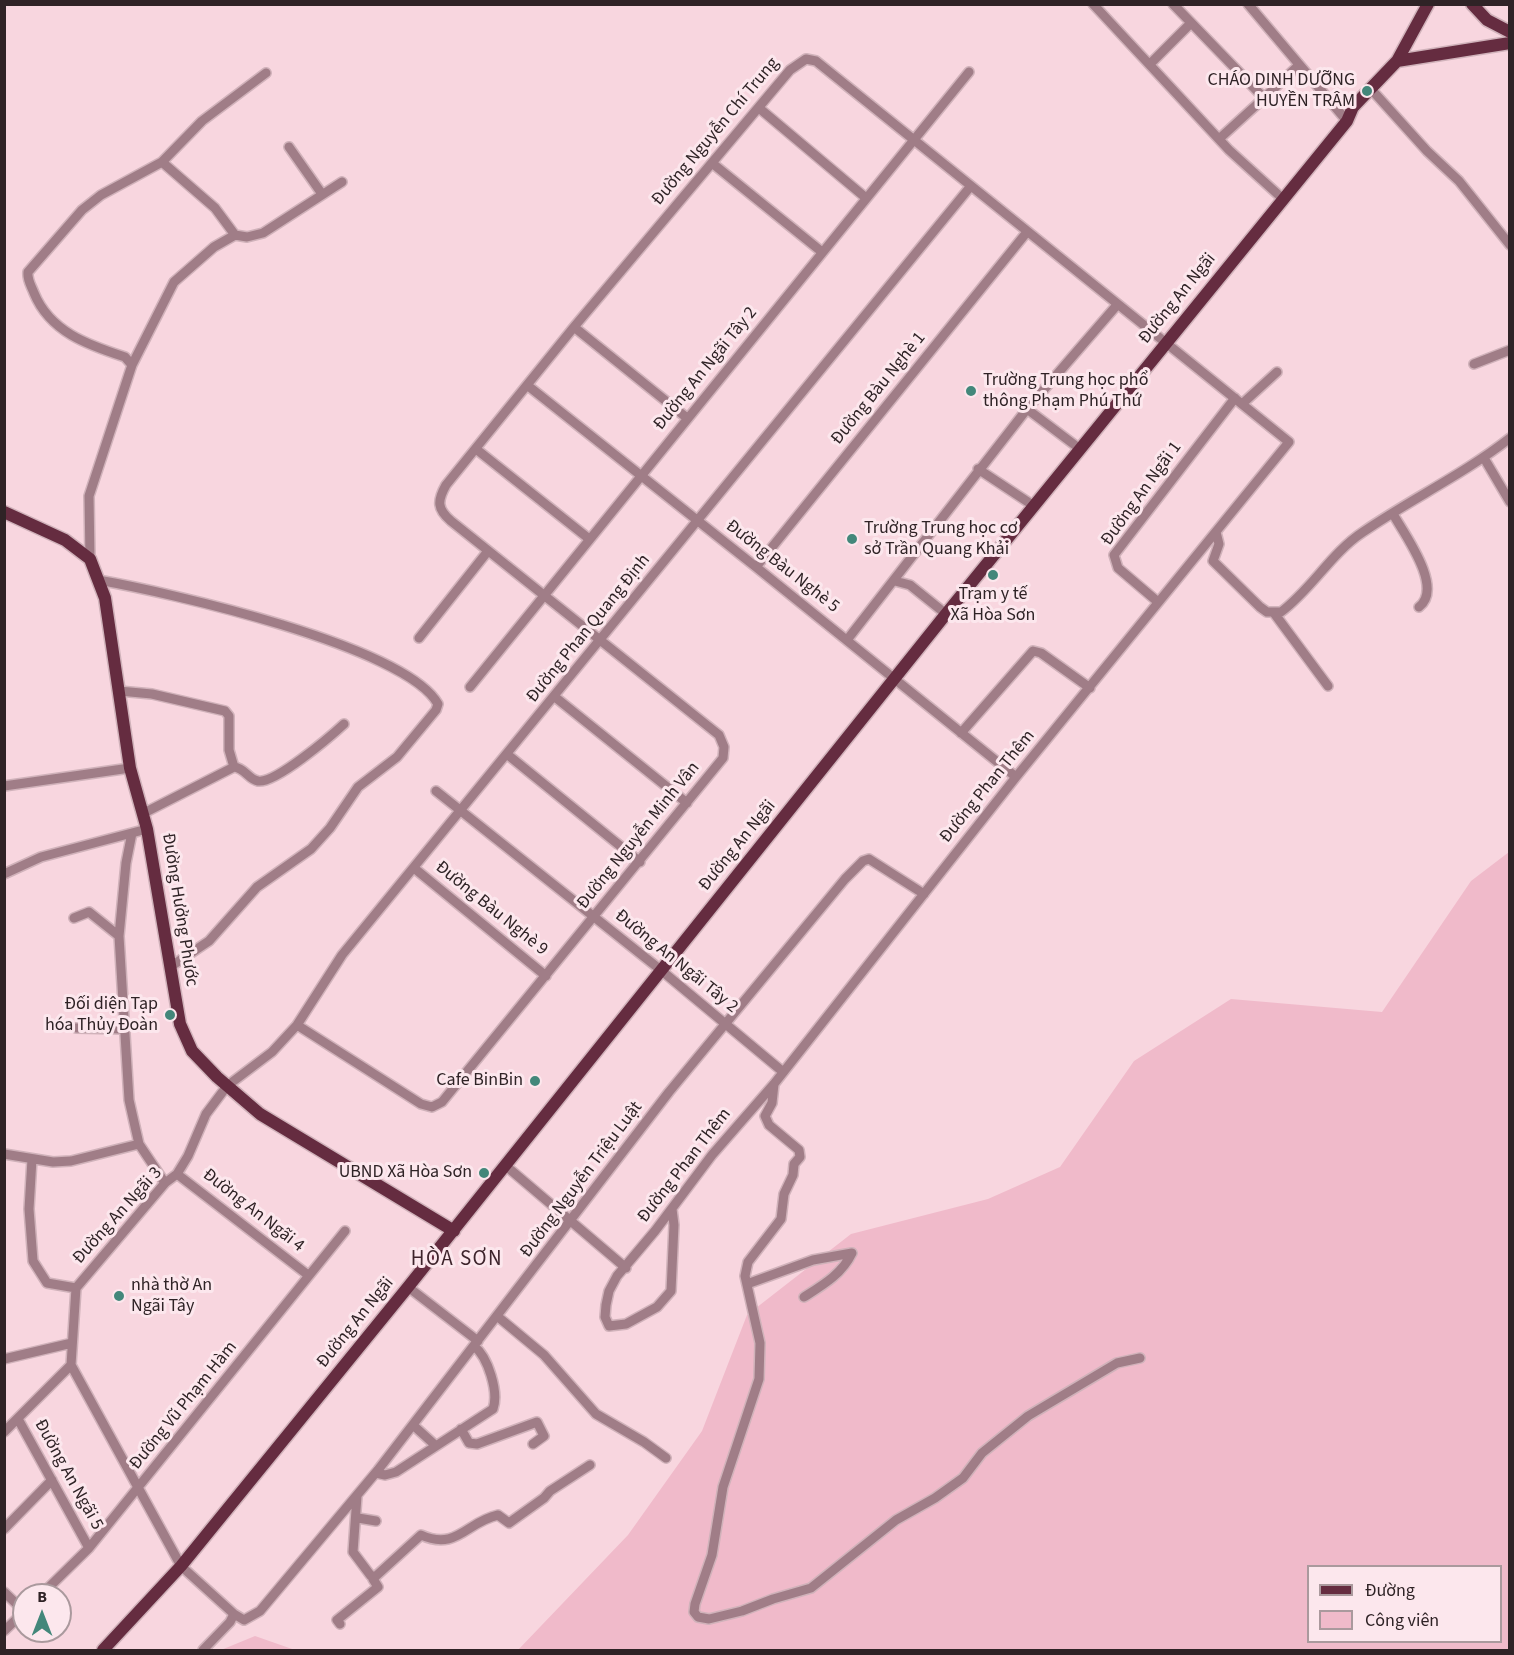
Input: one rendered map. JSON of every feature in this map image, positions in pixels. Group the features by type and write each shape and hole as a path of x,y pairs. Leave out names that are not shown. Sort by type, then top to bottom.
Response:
{"main road":[{"name":"Đường An Ngãi","path":"102,1650 181,1566 454,1231 946,614 1347,121 1353,107 1397,61 1428,4"},
{"path":"1472,4 1487,20 1509,32"},
{"path":"1397,61 1509,43"},
{"path":"4,512 65,540 90,559"},
{"name":"Đường Hưởng Phước","path":"90,559 105,598 130,768 144,813 180,1024 192,1050 227,1086 260,1114 454,1231"}],"street":[{"path":"1093,4 1219,139 1283,199"},
{"path":"1173,4 1264,98"},
{"path":"1248,4 1347,121"},
{"path":"1150,63 1191,23"},
{"name":"Đường Nguyễn Chí Trung","path":"438,506 441,494 574,327 798,62 806,59 816,61 1165,343"},
{"path":"1219,139 1299,65"},
{"name":"Đường An Ngãi Tây 2","path":"470,687 588,538 969,72"},
{"path":"132,365 125,357 63,333 38,306 27,279 28,272 82,210 95,200 162,162 202,122 266,73"},
{"path":"1371,88 1427,150 1459,181 1509,245"},
{"path":"759,108 866,198"},
{"path":"289,147 322,194"},
{"path":"162,162 215,208 235,235"},
{"path":"712,163 822,252"},
{"path":"90,559 89,495 132,365 174,282 214,247 235,235 247,237 263,233 342,182"},
{"name":"Đường Phan Quang Định","path":"227,1086 272,1052 297,1025 342,955 462,812 970,187"},
{"name":"Đường Bàu Nghè 1","path":"756,567 1027,232"},
{"path":"847,640 895,582 978,469 1117,304"},
{"path":"574,327 687,418"},
{"name":"Đường Phan Thêm","path":"672,1209 674,1225 671,1291 666,1300 626,1324 609,1326 605,1317 606,1305 609,1291 617,1276 626,1268 712,1155 774,1084 1016,777 1289,442 1165,343"},
{"path":"1474,364 1509,350"},
{"path":"1239,401 1277,372"},
{"name":"Đường Bàu Nghè 5","path":"527,385 1016,777"},
{"name":"Đường An Ngãi 1","path":"1158,602 1118,568 1114,555 1239,401"},
{"path":"1028,409 1080,449"},
{"path":"1274,614 1290,605 1340,551 1362,532 1484,459 1509,438"},
{"path":"476,449 588,538"},
{"path":"1484,459 1509,502"},
{"path":"978,469 1034,506"},
{"name":"Đường Nguyễn Minh Vân","path":"297,1025 421,1104 432,1107 442,1102 595,918 723,758 724,747 719,735 543,596 444,515 438,506"},
{"path":"1393,514 1419,561 1428,585 1428,599 1419,608"},
{"path":"1213,561 1219,544 1216,532"},
{"path":"1200,550 1260,607 1274,614 1328,686"},
{"path":"419,638 488,551"},
{"path":"98,580 180,596 332,642 409,676 427,690 438,704 397,757 358,787 330,828 311,849 256,887 209,941 170,967"},
{"path":"895,582 910,585 946,614"},
{"path":"962,733 1033,651 1041,653 1090,688"},
{"path":"119,691 165,696 225,711 229,716 229,750 234,767"},
{"path":"555,697 687,803"},
{"path":"144,813 234,767 239,767 255,780 265,780 311,752 344,724"},
{"path":"508,755 640,862"},
{"path":"4,786 130,768"},
{"name":"Đường An Ngãi Tây 2","path":"436,791 662,971 782,1071"},
{"path":"4,874 41,857 147,829"},
{"path":"132,833 119,936 129,1100 139,1144 165,1182"},
{"name":"Đường Nguyễn Triệu Luật","path":"234,1614 244,1620 260,1611 357,1496 573,1221 669,1092 862,861 868,859 924,894"},
{"name":"Đường Bàu Nghè 9","path":"414,868 546,976"},
{"path":"74,918 89,912 119,936"},
{"path":"76,1028 125,1029"},
{"path":"774,1084 772,1103 765,1116 769,1125 799,1150 800,1157 794,1164 793,1175 784,1194 781,1219 748,1262 745,1276 760,1342 759,1379 723,1487 712,1555 695,1604 694,1612 698,1617 709,1619 742,1611 811,1588 896,1520 935,1498 963,1478 982,1453 1028,1416 1117,1364 1140,1358"},
{"name":"Đường An Ngãi 3","path":"71,1365 76,1288 165,1182 177,1174 188,1156 206,1114 227,1086"},
{"path":"4,1154 53,1162 71,1161 139,1144"},
{"path":"32,1159 30,1209 33,1261 47,1283 76,1288"},
{"path":"506,1166 626,1268"},
{"name":"Đường An Ngãi 4","path":"177,1174 308,1275"},
{"name":"Đường Vũ Phạm Hàm","path":"53,1583 89,1548 345,1232"},
{"path":"747,1284 813,1260 852,1253 835,1276 804,1297"},
{"path":"376,1473 385,1475 396,1472 491,1411 495,1403 484,1356 476,1343 408,1287"},
{"path":"497,1316 544,1355 596,1414 613,1427 644,1442 666,1458"},
{"path":"4,1359 72,1343"},
{"path":"4,1432 71,1365 181,1566 234,1614 230,1622 203,1650"},
{"name":"Đường An Ngãi 5","path":"18,1419 89,1548"},
{"path":"461,1429 469,1443 477,1444 537,1422 544,1436 533,1444"},
{"path":"413,1425 435,1445"},
{"path":"340,1624 337,1620 378,1587 373,1579 421,1535 436,1541 446,1540 498,1515 509,1523 544,1498 550,1491 590,1465"},
{"path":"4,1529 52,1480"},
{"path":"357,1496 358,1518 352,1544 353,1552 371,1576 376,1576"},
{"path":"358,1518 376,1521"}],"green space":[{"path":"1509,852 1509,1650 518,1650 628,1535 702,1431 747,1315 851,1234 988,1199 1060,1167 1134,1061 1231,999 1382,1012 1471,881"},
{"path":"255,1636 295,1650 221,1650"}],"place":[{"name":"CHÁO DINH DƯỠNG HUYỀN TRÂM","path":"1367,91"},
{"name":"Trường Trung học phổ thông Phạm Phú Thứ","path":"971,391"},
{"name":"Trường Trung học cơ sở Trần Quang Khải","path":"852,539"},
{"name":"Trạm y tế Xã Hòa Sơn","path":"993,575"},
{"name":"Đối diện Tạp hóa Thủy Đoàn","path":"170,1015"},
{"name":"Cafe BinBin","path":"535,1081"},
{"name":"UBND Xã Hòa Sơn","path":"484,1173"},
{"name":"nhà thờ An Ngãi Tây","path":"119,1296"}],"district":[{"name":"HÒA SƠN","path":"457,1260"}]}
